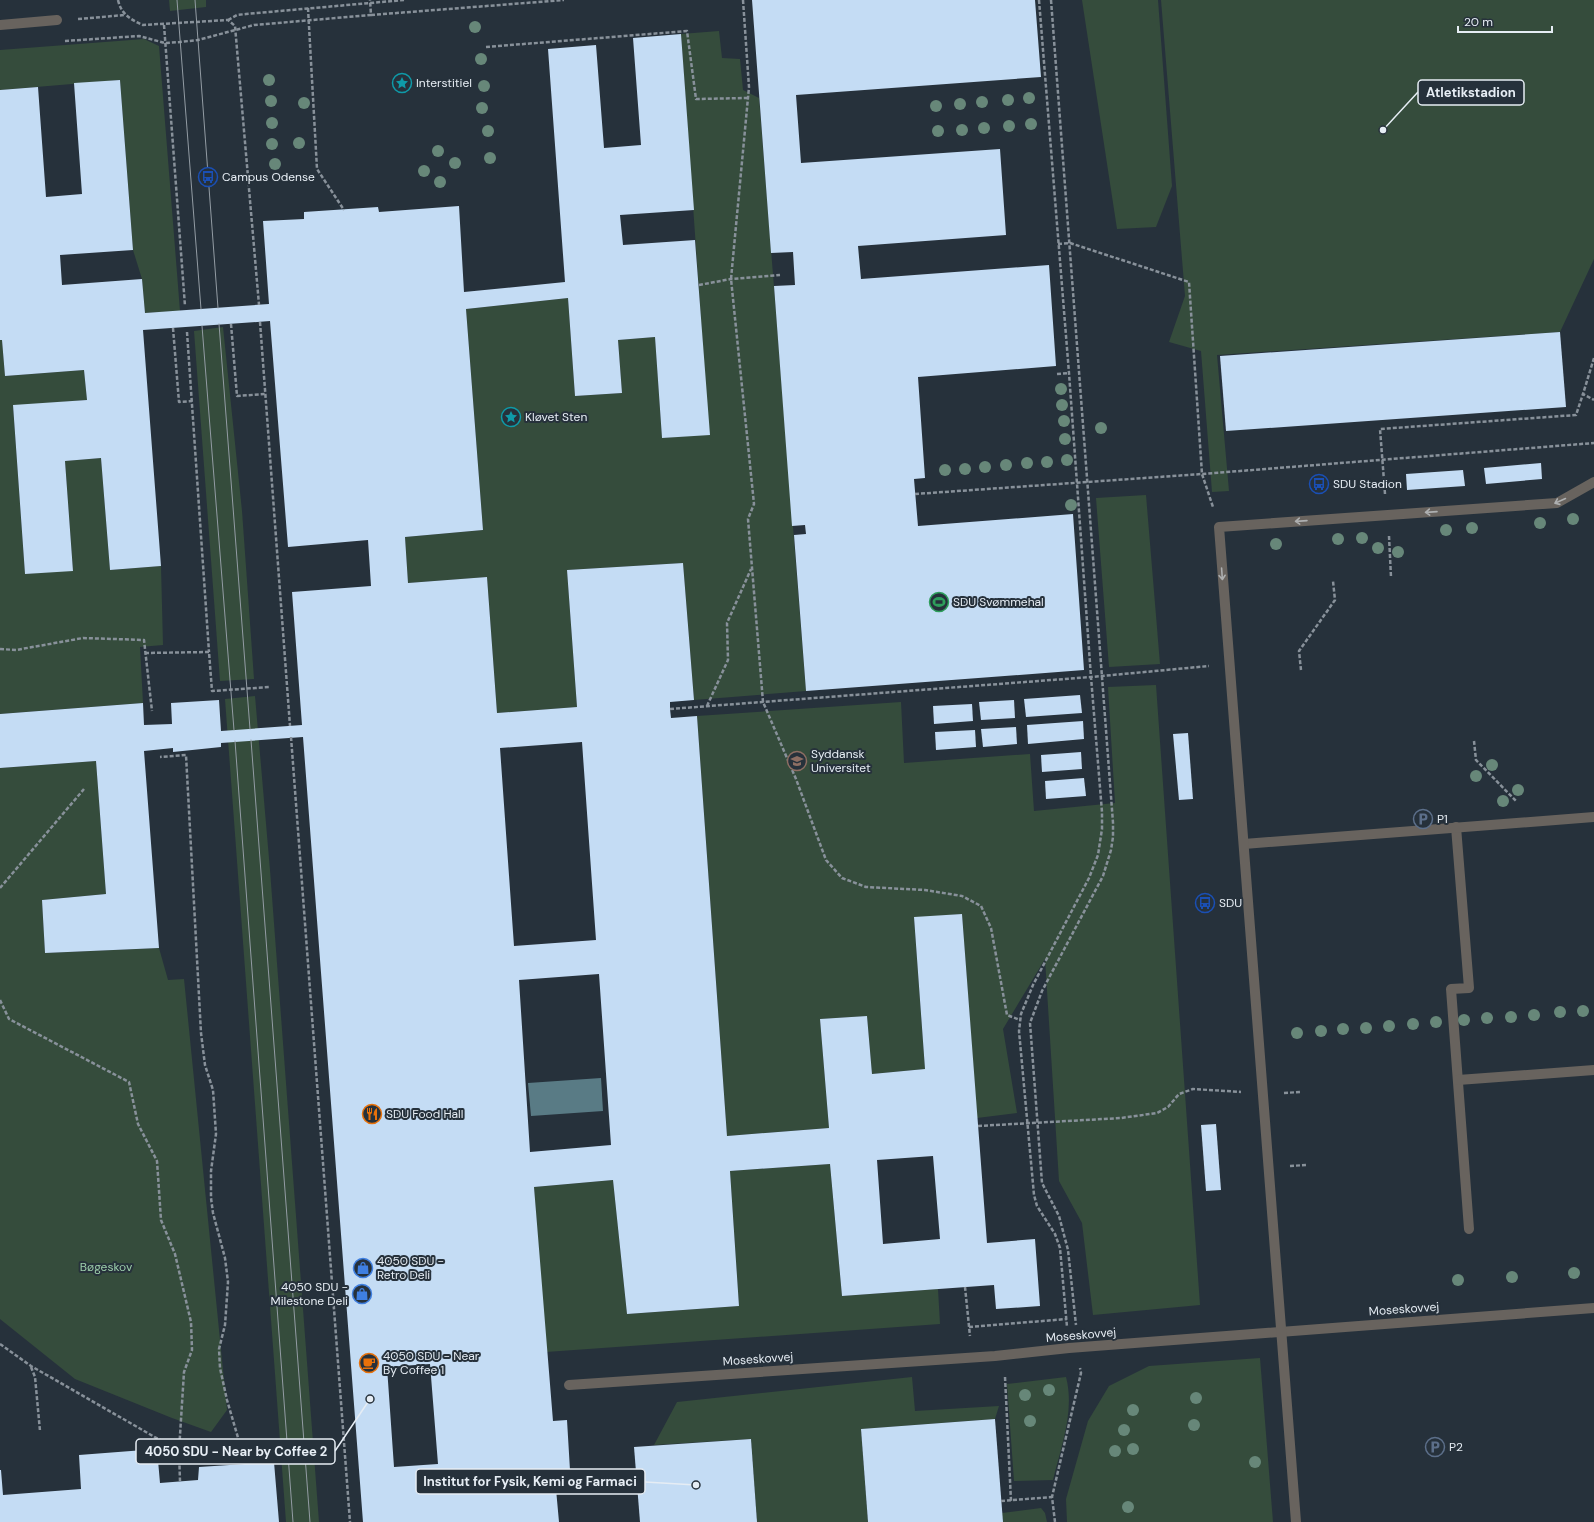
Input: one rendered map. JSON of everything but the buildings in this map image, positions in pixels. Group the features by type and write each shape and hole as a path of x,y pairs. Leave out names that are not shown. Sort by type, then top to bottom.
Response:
{"lane":[{"path":"0,25 57,20"},
{"path":"1296,1522 1219,527 1556,503 1594,482"},
{"path":"1244,844 1594,817"},
{"path":"1456,827 1469,988 1451,990 1469,1229"},
{"path":"1458,1080 1594,1070"},
{"name":"Moseskovvej","path":"569,1385 971,1357 1594,1308"}],"path":[{"path":"118,0 125,15 143,25 164,25 228,20 238,15 246,14 370,1 404,0"},
{"path":"338,0 339,5"},
{"path":"62,41 140,36 165,43 198,40 254,25 564,0"},
{"path":"743,0 748,98 731,279 754,504 748,519 763,702 796,779 826,860 842,878 866,887 925,890 962,896 981,906 991,928 1007,1015 1020,1020"},
{"path":"1039,0 1102,812 1102,829 1098,854 1089,878 1033,985 1020,1020 1019,1031 1034,1196 1036,1206 1055,1234 1060,1248 1067,1319 1081,1373 1073,1413 1052,1497 1055,1522"},
{"path":"1052,0 1113,837 1103,876 1042,991 1030,1024 1036,1122 1042,1184 1059,1216 1068,1250 1074,1348"},
{"path":"370,1 371,15"},
{"path":"308,8 317,169 344,210"},
{"path":"57,20 125,15"},
{"path":"228,20 234,24 237,30 259,305"},
{"path":"164,25 185,306"},
{"path":"486,47 687,31 696,99 748,98"},
{"path":"1058,244 1070,243 1189,282 1202,474 1219,527"},
{"path":"698,285 731,279 780,275"},
{"path":"260,322 290,726"},
{"path":"231,324 237,396 265,394"},
{"path":"173,328 178,402 192,401"},
{"path":"187,332 212,691 270,687"},
{"path":"1391,577 1380,429 1576,415 1594,358"},
{"path":"1057,374 1069,373"},
{"path":"1583,394 1594,400"},
{"path":"915,494 1202,474 1594,443"},
{"path":"707,706 728,660 727,623 751,568"},
{"path":"1301,670 1299,651 1335,600 1333,581"},
{"path":"0,649 16,650 83,638 144,640 152,711"},
{"path":"145,653 209,652"},
{"path":"670,709 1091,677 1230,664"},
{"path":"291,737 350,1522"},
{"path":"1474,741 1476,760 1518,803 1521,822"},
{"path":"0,1344 31,1366 179,1451 241,1448 227,1400 220,1368 219,1349 225,1325 228,1282 225,1258 213,1213 211,1198 211,1171 216,1134 213,1090 205,1065 201,1033 186,755 160,757"},
{"path":"0,888 84,789"},
{"path":"0,1000 9,1019 129,1082 138,1124 157,1161 161,1220 175,1254 191,1322 192,1350 184,1372 179,1451 180,1481"},
{"path":"978,1126 1120,1118 1158,1113 1168,1107 1180,1094 1194,1089 1263,1094"},
{"path":"965,1287 971,1357"},
{"path":"969,1327 1067,1319"},
{"path":"31,1366 35,1377 40,1431"},
{"path":"1011,1501 1004,1378 1012,1377"},
{"path":"1001,1501 1052,1497"}],"green space":[{"path":"169,0 206,0 206,7 170,11"},
{"path":"1082,0 1158,0 1172,186 1156,227 1117,229"},
{"path":"1161,0 1594,0 1594,259 1560,332 1217,355 1229,491 1212,492 1201,351 1169,342 1185,296"},
{"path":"719,31 722,58 740,59 743,90 759,98 806,691 694,700 683,563 567,570 577,707 497,713 487,577 408,583 405,537 483,530 466,309 568,298 575,396 622,393 618,340 655,337 662,438 709,434 681,34"},
{"path":"144,39 159,46 180,311 145,313 142,279 133,250 120,80 0,90 0,50"},
{"path":"223,327 242,511 254,679 220,681 194,331"},
{"path":"0,340 2,340 5,376 84,370 87,400 13,406 25,574 73,570 65,461 101,458 110,570 161,566 163,645 140,647 143,703 0,714"},
{"path":"1146,495 1160,664 1109,667 1096,498"},
{"path":"1156,685 1200,1305 1093,1315 1082,1223 1059,1181 1045,959 1003,1029 1017,1113 977,1118 962,914 914,918 925,1069 872,1074 867,1016 820,1019 829,1128 727,1136 697,716 901,702 904,763 1030,754 1034,811 1115,803 1108,687"},
{"path":"255,696 270,870 319,1522 286,1522 225,699"},
{"name":"Bøgeskov","path":"96,761 106,894 42,900 45,953 159,948 168,980 184,979 227,1410 211,1432 75,1379 0,1319 0,768"},
{"path":"830,1164 842,1296 938,1289 940,1324 546,1352 534,1187 613,1180 627,1314 739,1306 730,1171"},
{"path":"1260,1358 1273,1522 1067,1522 1066,1499 1088,1421 1109,1386 1149,1366"},
{"path":"912,1377 915,1411 999,1406 995,1419 861,1429 868,1522 757,1522 751,1439 654,1445 677,1402"},
{"path":"1066,1377 1069,1403 1068,1416 1053,1480 1014,1481 1007,1384"},
{"path":"1041,1508 1045,1513 1047,1522 1003,1522 1002,1513"}],"water":[{"path":"601,1078 603,1111 531,1116 528,1083"}],"tram line":[{"path":"177,0 201,309"},
{"path":"195,0 218,308"},
{"path":"219,324 250,729"},
{"path":"202,326 234,730"},
{"path":"251,740 310,1522"},
{"path":"235,741 293,1522"}],"place":[{"name":"Interstitiel","path":"402,83"},
{"name":"Atletikstadion","path":"1383,130"},
{"name":"Campus Odense","path":"208,177"},
{"name":"Kløvet Sten","path":"511,417"},
{"name":"SDU Stadion","path":"1319,484"},
{"name":"SDU Svømmehal","path":"939,602"},
{"name":"Syddansk Universitet","path":"797,761"},
{"name":"P1","path":"1423,819"},
{"name":"SDU","path":"1205,903"},
{"name":"SDU Food Hall","path":"372,1114"},
{"name":"4050 SDU - Retro Deli","path":"363,1268"},
{"name":"4050 SDU - Milestone Deli","path":"362,1294"},
{"name":"4050 SDU - Near By Coffee 1","path":"369,1363"},
{"name":"4050 SDU - Near by Coffee 2","path":"370,1399"},
{"name":"P2","path":"1435,1447"},
{"name":"Institut for Fysik, Kemi og Farmaci","path":"696,1485"}]}
